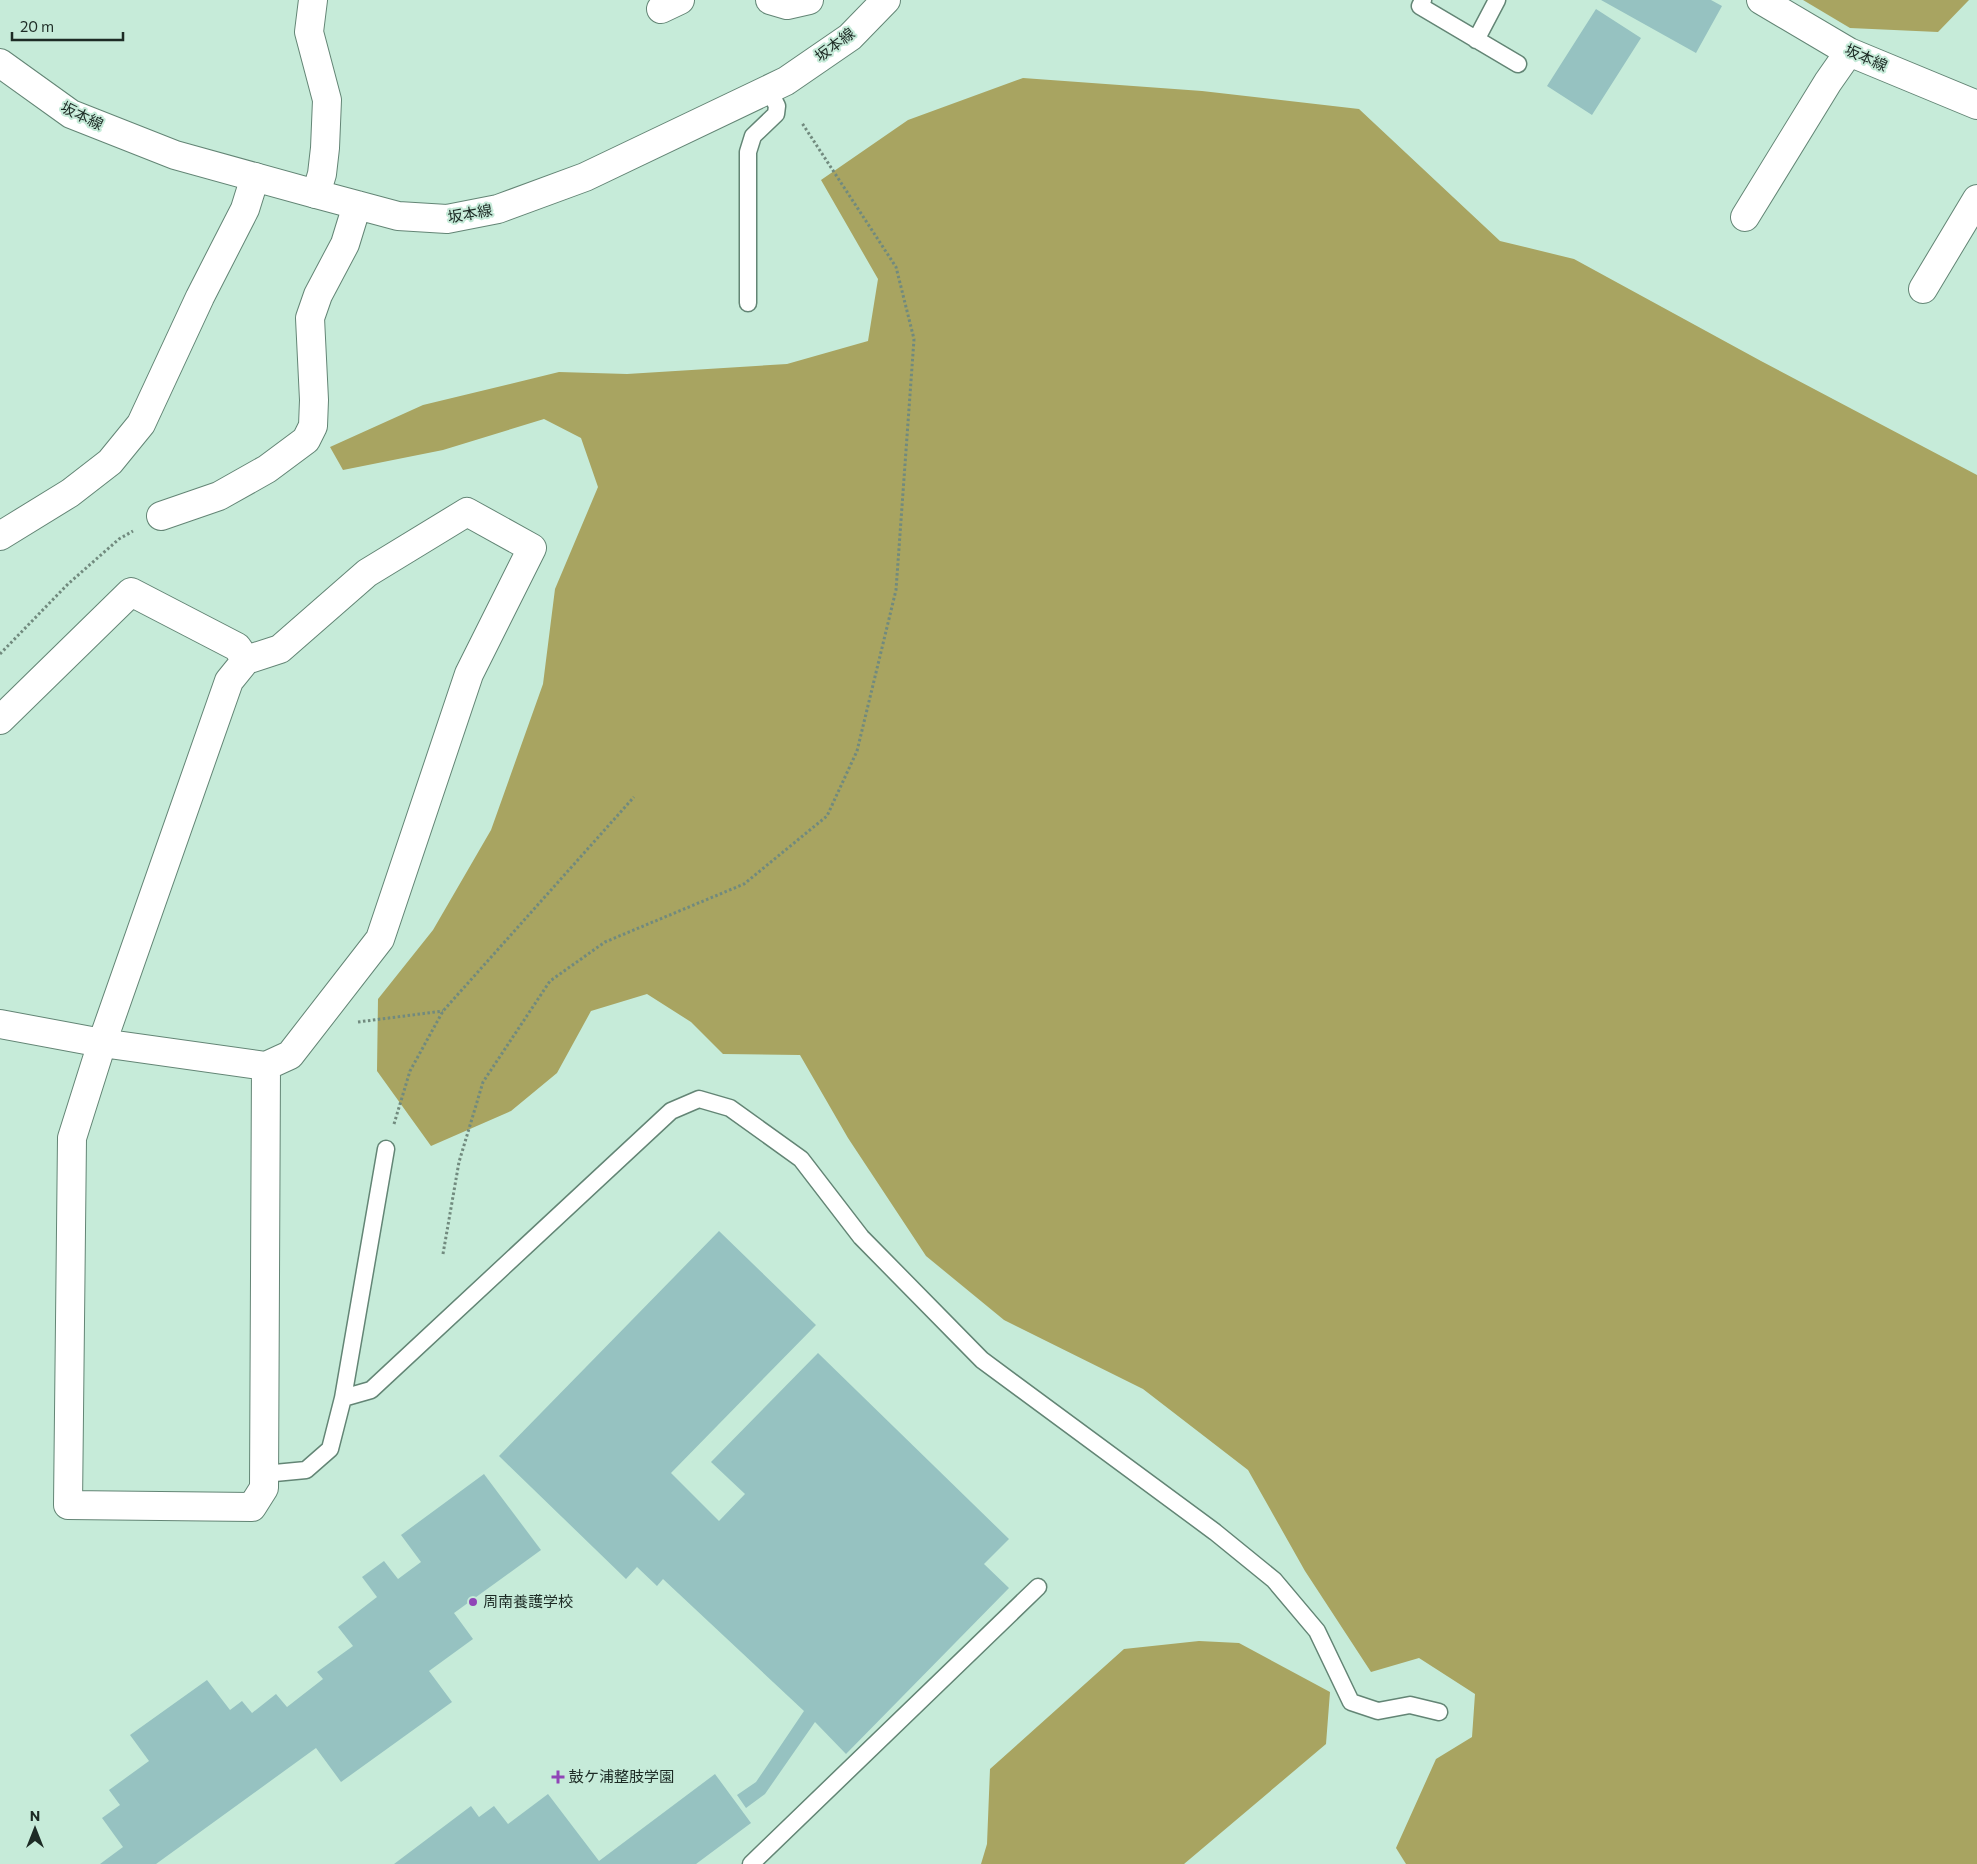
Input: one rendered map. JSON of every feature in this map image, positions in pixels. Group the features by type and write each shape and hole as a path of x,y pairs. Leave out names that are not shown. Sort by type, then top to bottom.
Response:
{"street":[{"path":"313,0 308,32 327,100 326,148 322,174 316,194"},
{"path":"770,0 787,5 809,0"},
{"name":"坂本線","path":"0,63 72,114 175,155 398,216 447,219 498,209 584,177 778,86 850,36 886,0"},
{"name":"坂本線","path":"1761,0 1849,52 1977,105"},
{"path":"1745,217 1828,82 1849,52"},
{"path":"0,536 70,493 110,462 141,424 200,297 245,209 255,177"},
{"path":"1923,289 1977,199"},
{"path":"160,516 219,496 267,469 306,440 313,426 314,400 310,318 318,295 345,244 357,205"},
{"path":"0,1024 102,1043 266,1066 290,1055 380,939 469,674 532,548 467,512 367,573 280,649 246,660 229,681 102,1043 72,1138 68,1505 252,1507 264,1488 266,1066"},
{"path":"0,720 131,592 237,647 246,660"}],"lane":[{"path":"1423,0 1420,6 1518,64"},
{"path":"1476,40 1497,0"},
{"path":"748,303 748,152 752,136 776,114 778,86"},
{"path":"343,1398 370,1390 671,1111 699,1099 715,1103 730,1108 801,1159 861,1237 982,1360 1215,1532 1274,1580 1317,1631 1351,1702 1378,1712 1410,1705 1439,1712"},
{"path":"264,1474 306,1470 330,1449 343,1398 386,1149"},
{"path":"752,1864 1038,1587"}],"path":[{"path":"443,1254 459,1162 483,1082 550,981 604,942 744,884 827,816 858,751 896,590 914,339 896,267 778,86"},
{"path":"0,654 68,584 119,539 160,516"},
{"path":"386,1149 410,1071 443,1012 634,797"},
{"path":"349,1023 443,1012"}],"shaded area":[{"path":"1803,0 1969,0 1938,32 1850,28"},
{"path":"1023,78 1202,91 1359,109 1500,241 1574,259 1761,361 1977,475 1977,1864 1406,1864 1396,1848 1436,1759 1472,1737 1475,1694 1419,1658 1371,1672 1305,1571 1248,1470 1143,1389 1004,1320 926,1256 848,1138 800,1055 723,1054 691,1022 647,994 591,1011 557,1073 511,1111 431,1146 377,1071 378,999 433,930 491,830 543,684 555,589 598,487 581,438 544,419 443,450 343,470 330,447 423,405 559,372 627,374 787,364 868,341 878,279 821,180 908,120"},
{"path":"1199,1641 1239,1643 1330,1692 1326,1744 1184,1864 981,1864 987,1844 990,1769 1124,1649"}],"building":[{"path":"1601,0 1711,0 1722,6 1696,53"},
{"path":"1596,9 1641,38 1592,115 1547,86"},
{"path":"719,1231 816,1325 671,1473 719,1521 745,1494 711,1462 818,1353 1009,1539 984,1564 1009,1588 846,1754 815,1722 765,1794 746,1808 737,1795 756,1782 804,1711 663,1579 657,1586 637,1567 626,1579 499,1456"},
{"path":"484,1474 541,1550 454,1613 473,1639 429,1671 452,1702 341,1782 316,1748 156,1864 100,1864 123,1847 102,1818 120,1805 109,1790 149,1761 130,1735 207,1680 230,1710 242,1701 252,1713 276,1694 287,1707 323,1679 317,1672 353,1646 338,1627 377,1597 362,1577 384,1561 398,1579 421,1562 401,1535"},
{"path":"715,1774 751,1823 696,1864 394,1864 471,1806 479,1817 494,1806 508,1824 548,1794 599,1861"}],"place":[{"name":"周南養護学校","path":"473,1602"},
{"name":"鼓ケ浦整肢学園","path":"558,1777"}]}
